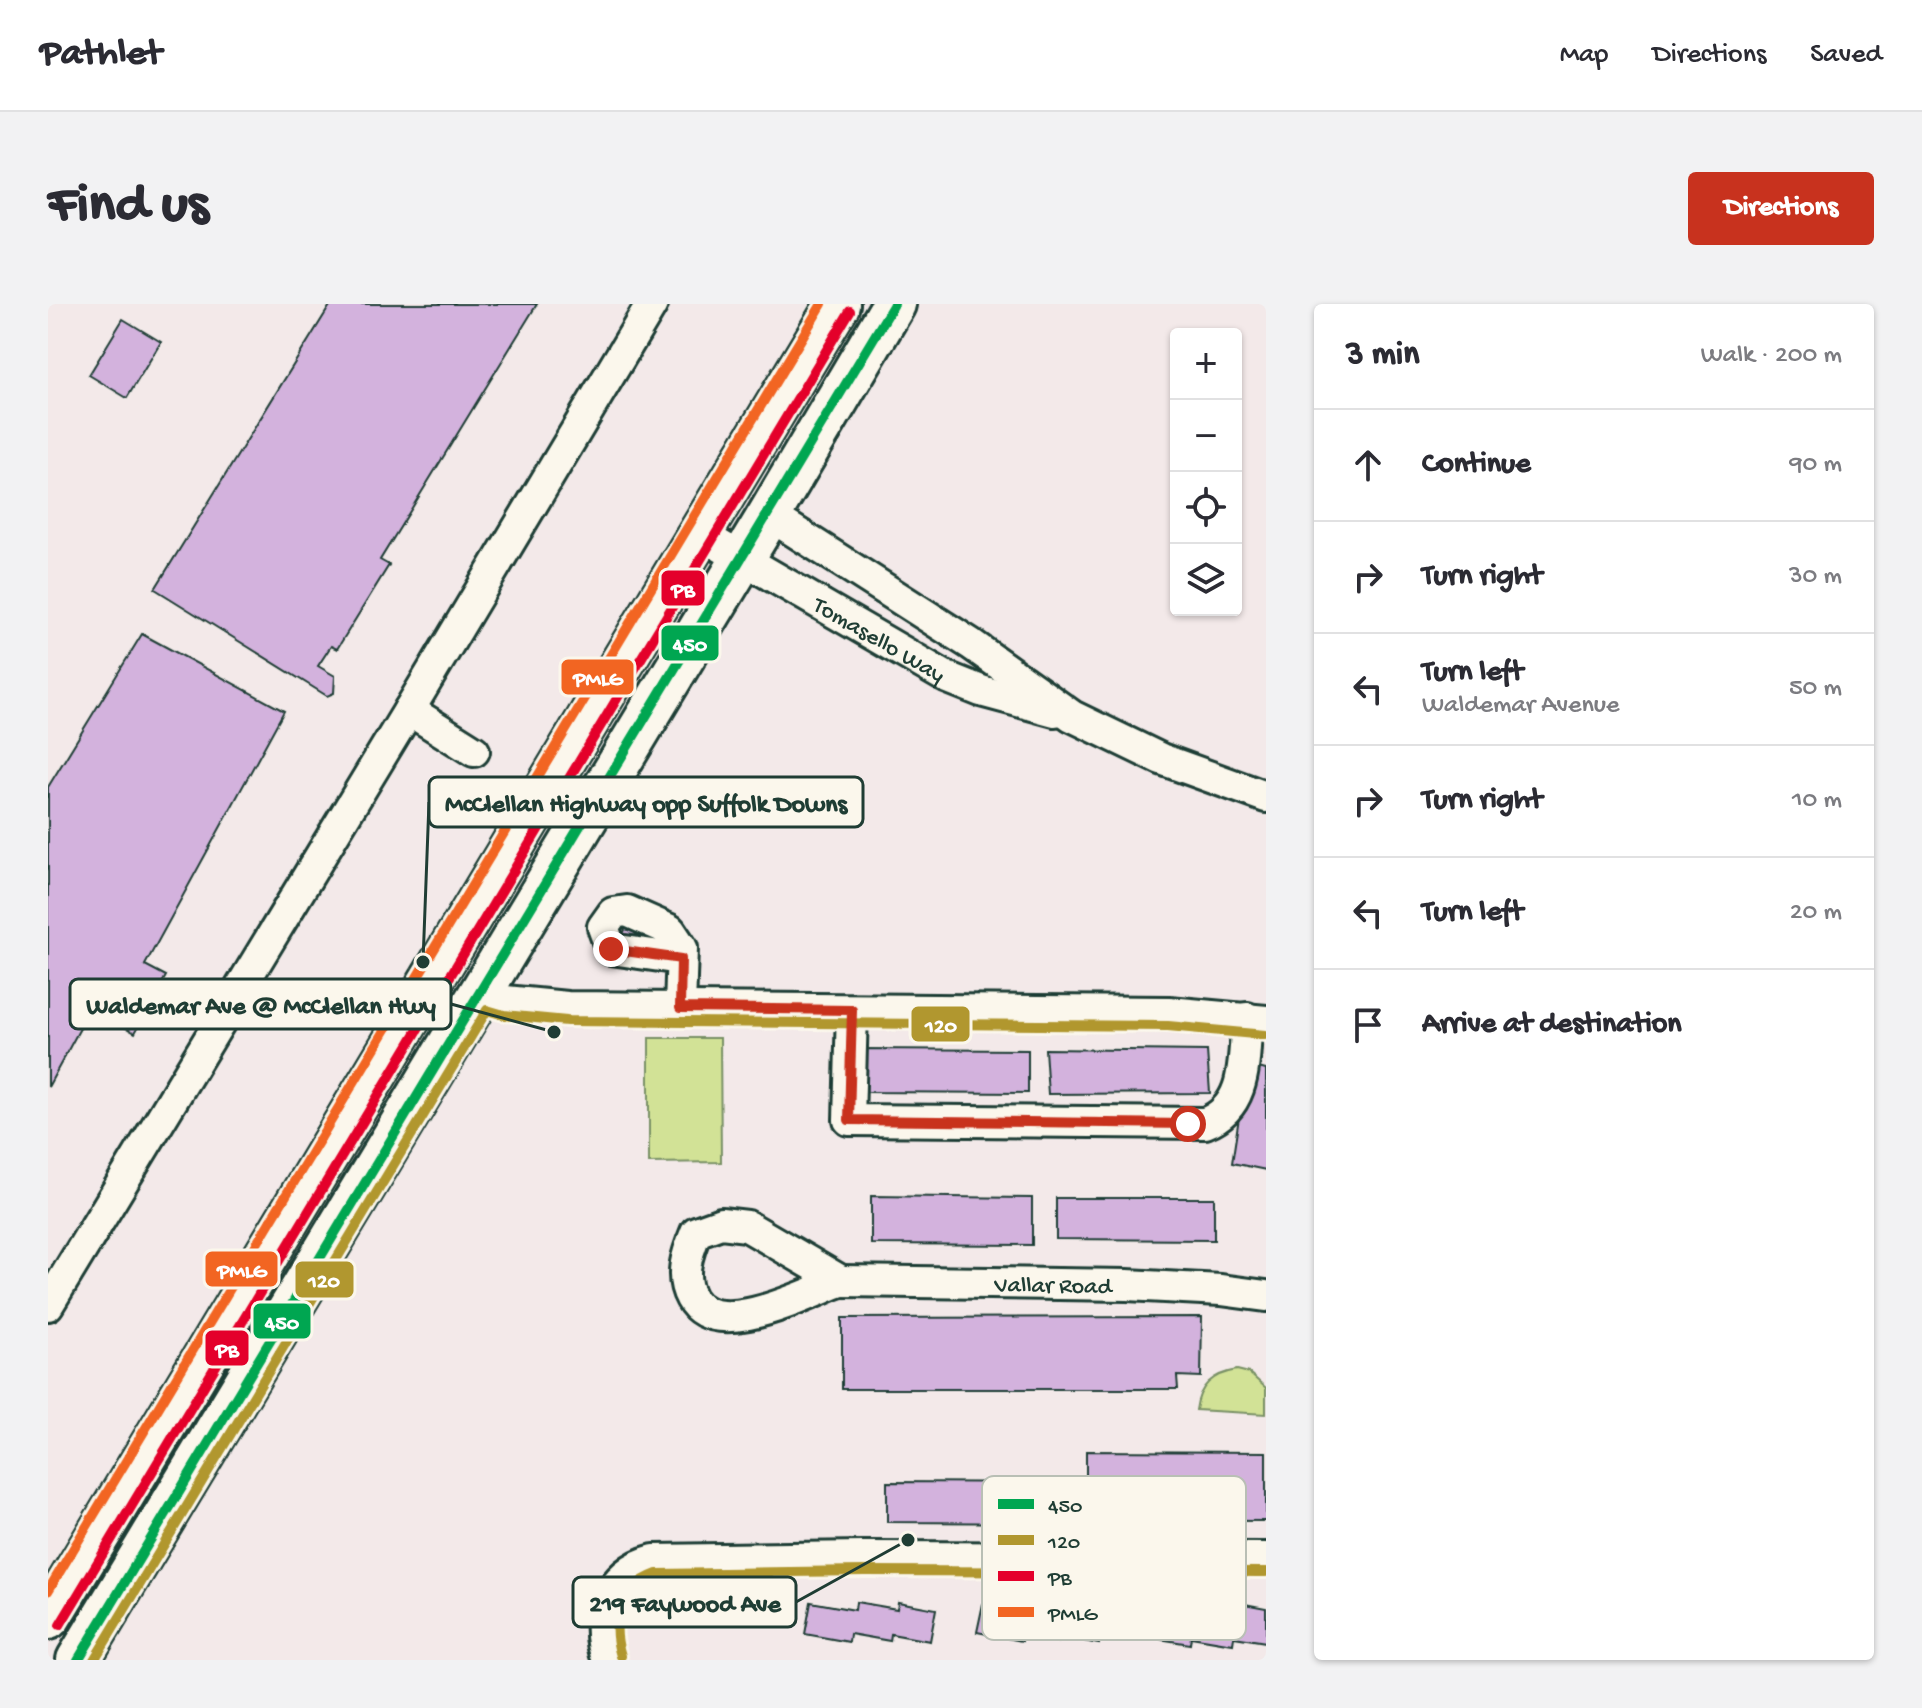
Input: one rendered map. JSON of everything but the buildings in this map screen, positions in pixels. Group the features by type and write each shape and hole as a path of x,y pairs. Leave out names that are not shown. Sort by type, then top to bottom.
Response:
{"highway":[{"path":"48,1618 838,304"},
{"path":"78,1660 894,304"}],"street":[{"path":"48,1305 652,304"},
{"name":"Tomasello Way","path":"769,515 971,644 1072,716 1161,759 1266,797"},
{"name":"Tomasello Way","path":"700,534 946,677 981,691 1072,716"},
{"path":"409,710 474,751"},
{"path":"680,1008 681,959"},
{"path":"481,994 505,1001 551,1006 1169,1012 1257,1019 1236,1099 1219,1116 1205,1123 849,1120 852,1010"},
{"name":"Vallar Road","path":"841,1281 747,1226 721,1223 696,1232 686,1256 685,1286 695,1306 724,1318 739,1317 777,1305 841,1281 1127,1285 1221,1290 1266,1296"},
{"path":"608,1660 600,1620 609,1595 634,1568 654,1560 982,1557"},
{"path":"1246,1558 1266,1558"}],"green space":[{"path":"649,1038 720,1038 721,1162 649,1163"},
{"path":"1237,1370 1249,1373 1266,1388 1266,1414 1196,1410 1200,1394 1208,1382"}],"transit line":[{"name":"PMLG","path":"48,1591 822,304"},
{"name":"450","path":"78,1660 894,304"},
{"name":"PB","path":"60,1625 850,311"},
{"name":"120","path":"94,1660 487,1010 504,1015 567,1021 1168,1026 1265,1035"},
{"name":"120","path":"621,1656 617,1630 621,1607 634,1588 657,1574 982,1571"},
{"name":"120","path":"1246,1572 1266,1572"}],"place":[{"name":"McClellan Highway opp Suffolk Downs","path":"423,962"},
{"name":"Waldemar Ave @ McClellan Hwy","path":"554,1032"},
{"name":"219 Faywood Ave","path":"908,1540"}],"route":[{"path":"611,949 681,959 680,1008 852,1010 849,1120 1188,1124"}]}
